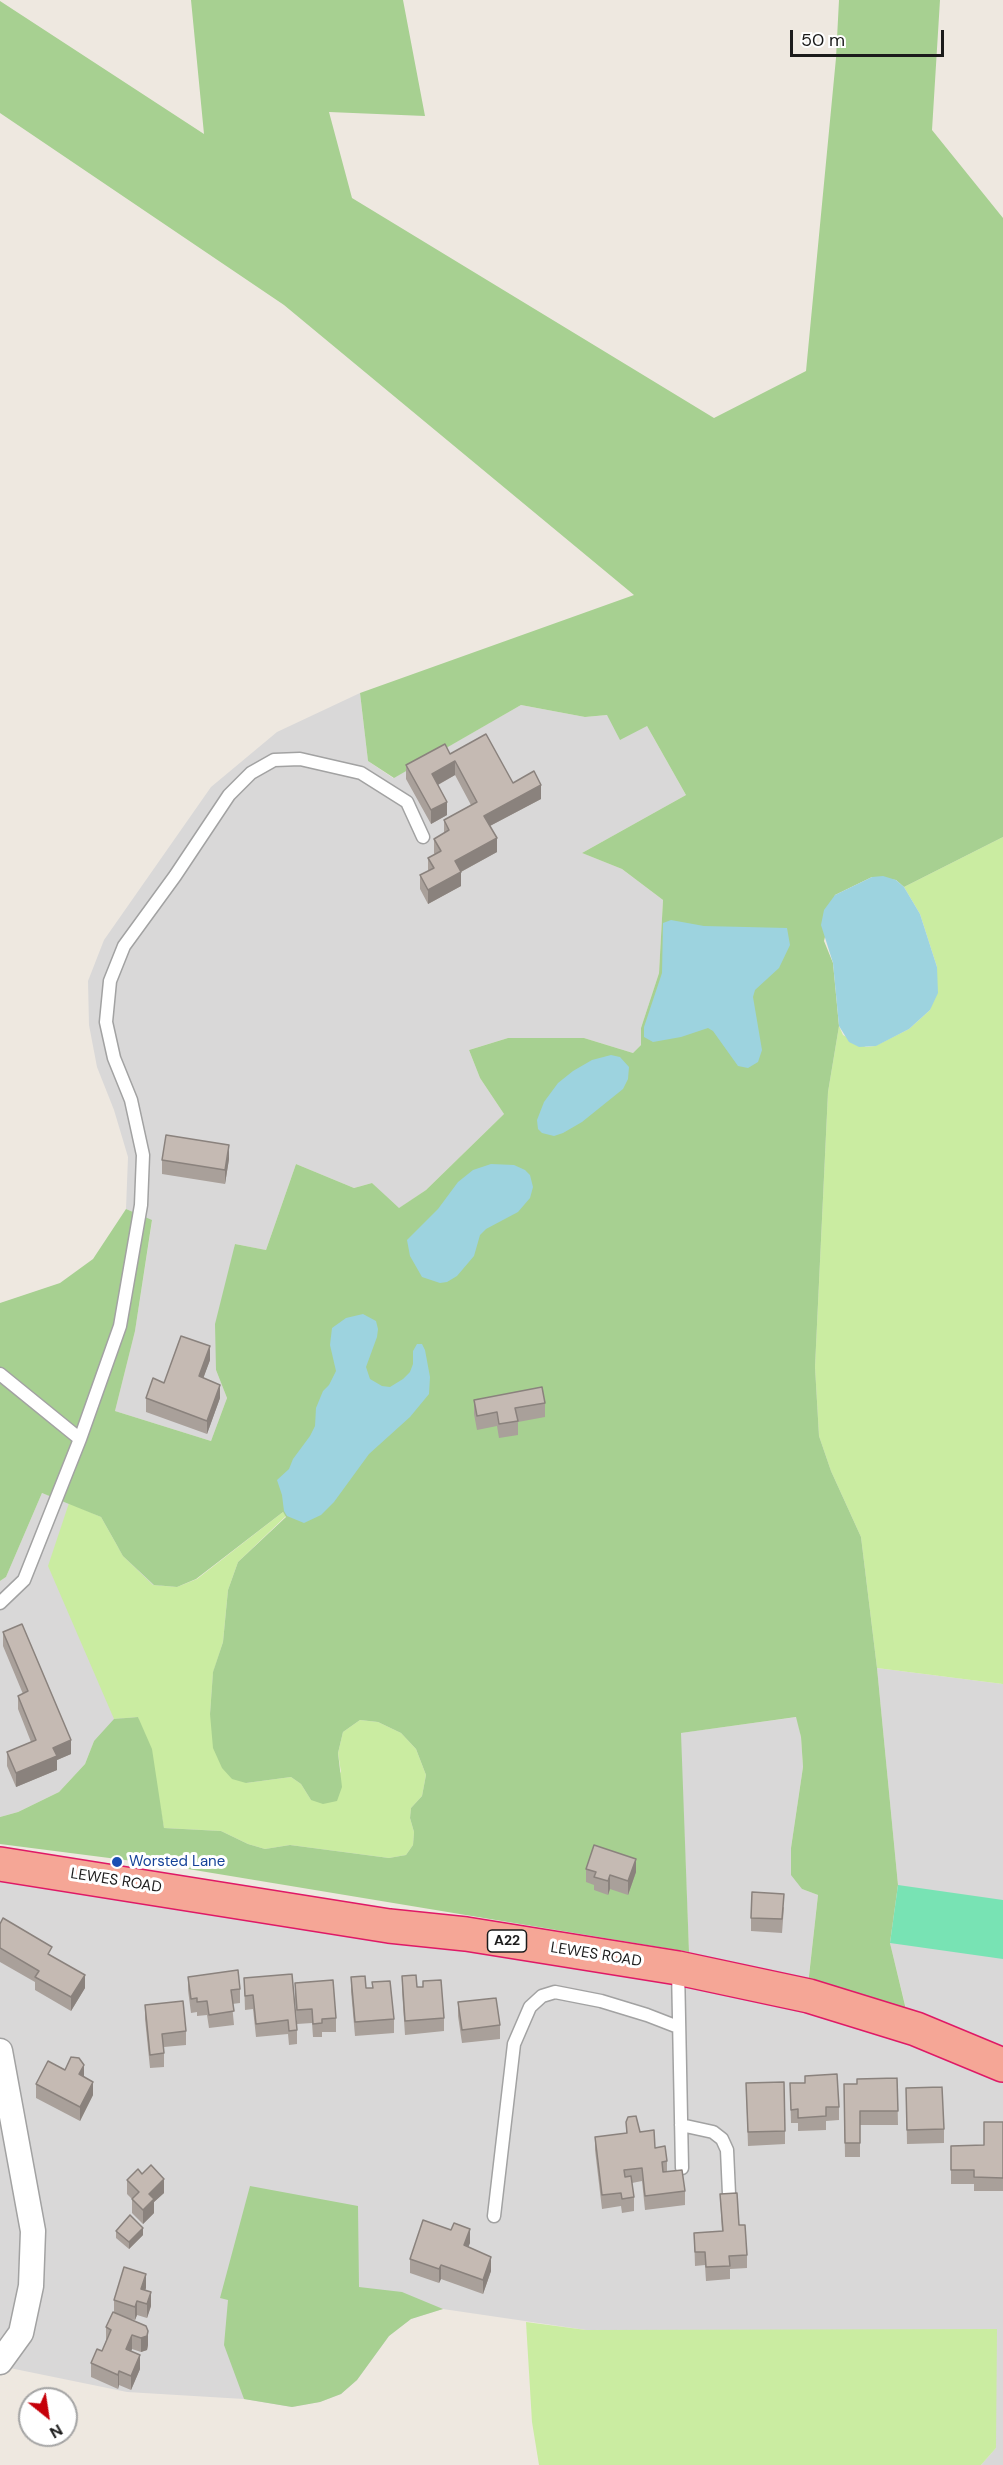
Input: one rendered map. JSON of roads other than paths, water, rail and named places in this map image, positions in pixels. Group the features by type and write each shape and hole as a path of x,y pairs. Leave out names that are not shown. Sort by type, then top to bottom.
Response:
{"highway":[{"name":"LEWES ROAD","path":"0,1864 389,1926 466,1934 678,1968 820,2000 916,2029 1003,2065"}],"street":[{"path":"0,2051 33,2231 31,2286 21,2333 0,2362"}],"lane":[{"path":"0,1603 24,1580 80,1439 120,1326 141,1204 143,1155 131,1100 114,1058 106,1022 110,981 124,946 175,876 229,795 252,773 274,760 300,759 361,773 408,802 423,837"},
{"path":"0,1374 80,1439"},
{"path":"678,1968 682,2168"},
{"path":"494,2216 514,2044 530,2007 542,1996 555,1992 601,2001 678,2027"},
{"path":"681,2125 713,2132 722,2139 728,2150 729,2194"}],"water":[{"path":"883,876 896,880 904,887 920,914 937,967 938,993 930,1010 909,1029 876,1046 859,1047 849,1042 839,1026 833,963 821,925 824,910 835,895 872,877"},
{"path":"671,920 704,926 787,928 790,945 779,968 755,990 753,997 762,1050 758,1062 748,1068 738,1066 713,1031 708,1028 681,1037 653,1042 644,1037 644,1027 662,973 663,923"},
{"path":"611,1055 620,1057 629,1067 628,1079 623,1089 582,1122 563,1133 554,1136 542,1133 538,1129 537,1120 544,1102 558,1083 592,1060"},
{"path":"491,1164 514,1165 525,1170 530,1175 533,1187 530,1198 518,1212 486,1229 480,1235 474,1256 457,1276 440,1283 422,1277 410,1256 407,1240 438,1209 458,1182 473,1170"},
{"path":"363,1314 376,1321 378,1329 366,1367 370,1379 382,1386 390,1387 403,1379 410,1372 413,1364 413,1351 417,1344 422,1344 430,1377 429,1394 410,1417 369,1454 334,1502 321,1515 304,1523 287,1516 277,1480 289,1469 293,1459 310,1436 315,1426 316,1408 323,1391 336,1371 330,1345 332,1328 346,1318"}],"place":[{"name":"Worsted Lane","path":"117,1862"}]}
